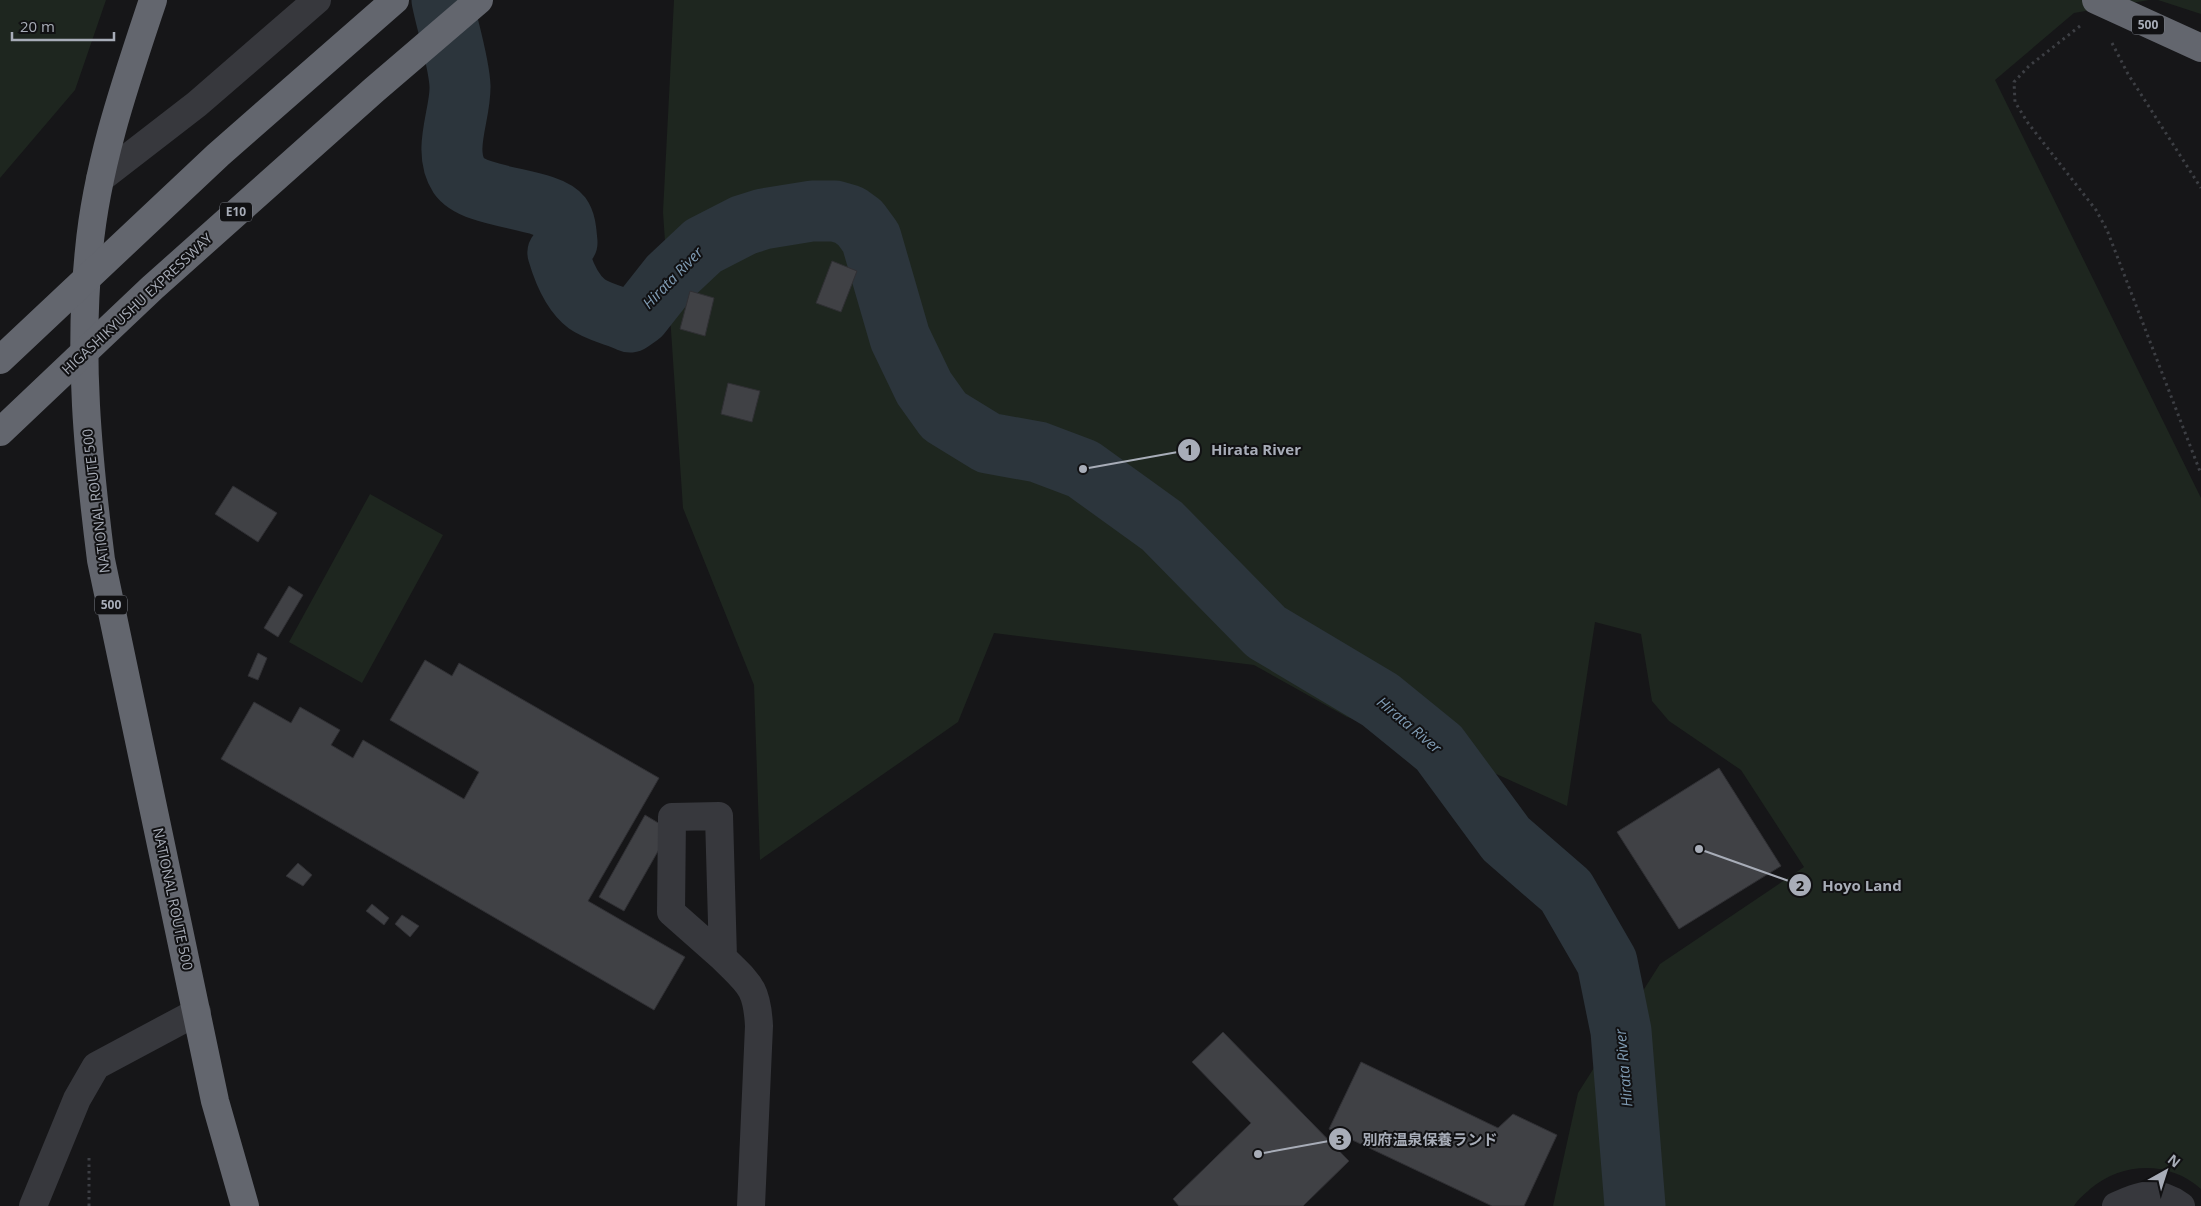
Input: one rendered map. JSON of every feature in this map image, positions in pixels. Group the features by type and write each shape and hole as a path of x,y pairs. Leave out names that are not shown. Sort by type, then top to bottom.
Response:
{"highway":[{"name":"NATIONAL ROUTE 500","path":"153,0 100,179 89,248 84,319 86,405 91,483 101,560 217,1110 245,1206"},
{"path":"0,360 218,154 395,0"},
{"name":"HIGASHIKYUSHU EXPRESSWAY","path":"0,432 152,288 374,90 479,0"},
{"name":"500","path":"2096,0 2201,48"}],"street":[{"path":"100,179 197,104 317,0"},
{"path":"722,958 719,816 672,817 671,912 753,988 758,1004 759,1026 751,1206"},
{"path":"34,1206 77,1099 96,1066 197,1012"},
{"path":"2116,1206 2142,1194 2169,1198 2181,1206"}],"path":[{"path":"2083,23 2029,66 2014,82 2014,102 2028,123 2096,210 2107,230 2200,471"},
{"path":"2111,42 2128,74 2201,188"}],"shaded area":[{"path":"0,0 106,0 75,90 0,178"},
{"path":"674,0 2149,0 2074,13 1995,80 2201,498 2201,1189 2175,1173 2146,1168 2131,1169 2103,1180 2090,1189 2074,1206 1553,1206 1578,1093 1660,964 1804,867 1741,770 1669,721 1652,701 1641,634 1595,622 1567,806 1439,748 1347,717 1254,665 994,633 958,722 760,860 754,685 683,508 663,212"},
{"path":"2158,0 2201,0 2201,14"},
{"path":"370,494 443,535 362,683 289,642"}],"building":[{"path":"832,261 857,271 841,312 816,303"},
{"path":"690,291 714,298 705,336 680,329"},
{"path":"728,383 760,391 752,422 721,414"},
{"path":"233,486 277,513 258,542 215,514"},
{"path":"289,586 303,595 278,637 264,628"},
{"path":"258,653 267,658 258,680 248,676"},
{"path":"425,660 452,676 459,663 659,778 588,901 685,957 654,1010 221,759 254,702 291,723 300,707 340,730 331,745 353,758 363,740 464,799 479,772 390,720"},
{"path":"1719,768 1781,866 1679,929 1617,832"},
{"path":"645,815 670,830 624,911 599,897"},
{"path":"298,863 312,875 303,886 286,876"},
{"path":"372,904 389,918 384,925 366,911"},
{"path":"402,915 419,926 410,937 395,924"},
{"path":"1223,1032 1349,1161 1303,1206 1179,1206 1173,1199 1251,1123 1192,1062"},
{"path":"1361,1062 1498,1128 1513,1114 1557,1135 1524,1206 1492,1206 1329,1129"}],"waterway":[{"name":"Hirata River","path":"442,0 460,86 460,97 452,143 454,166 459,176 467,184 495,194 541,205 561,216 565,225 567,242 558,253 565,274 577,294 587,304 630,322 640,315 670,277 703,246 744,225 763,219 812,211 835,211 849,215 860,223 871,238 900,338 924,388 944,416 988,443 1038,452 1083,469 1162,526 1266,632 1380,700 1439,748 1506,839 1566,891 1607,962 1621,1031 1635,1206"}],"place":[{"name":"Hirata River","path":"1083,469"},
{"name":"Hoyo Land","path":"1699,849"},
{"name":"別府温泉保養ランド","path":"1258,1154"}]}
